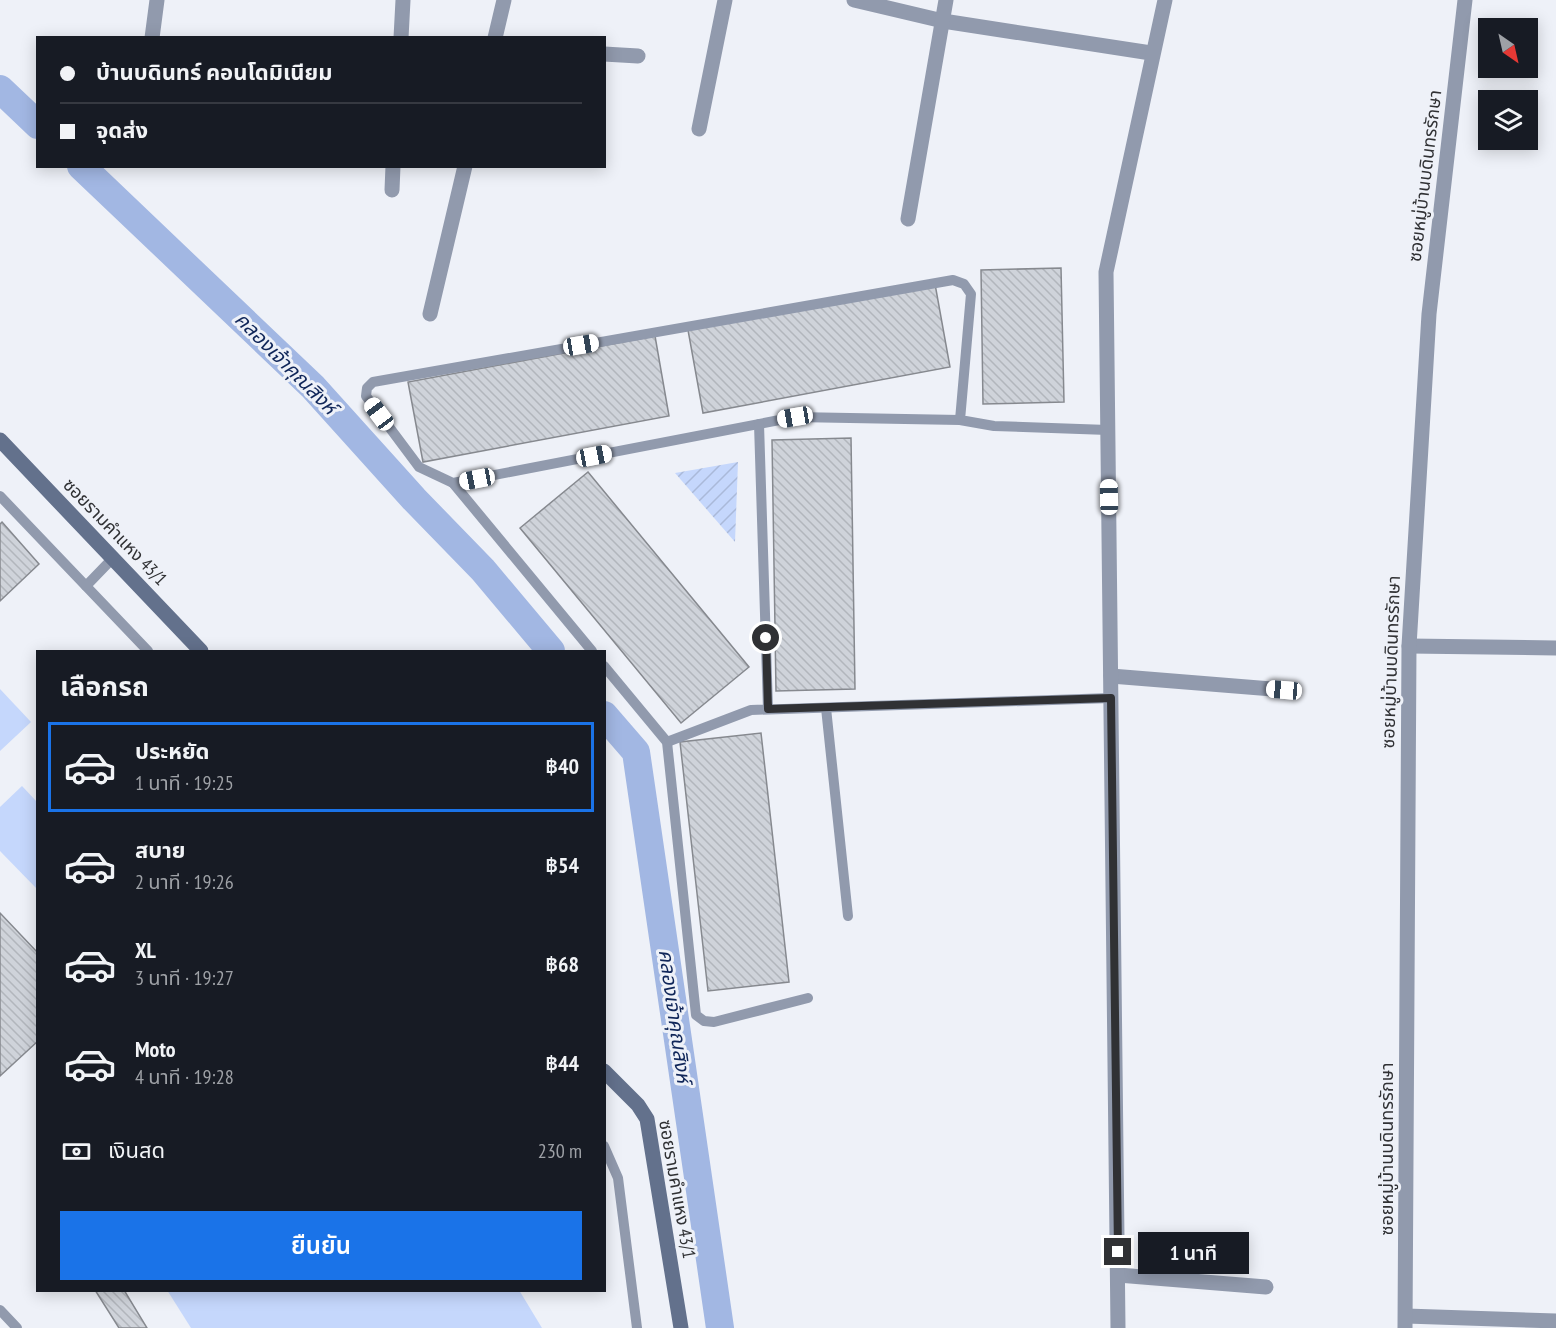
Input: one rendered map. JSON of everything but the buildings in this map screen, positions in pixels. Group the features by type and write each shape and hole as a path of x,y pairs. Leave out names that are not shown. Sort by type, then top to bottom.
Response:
{"street":[{"path":"152,36 158,0"},
{"path":"401,36 403,0"},
{"path":"495,36 504,0"},
{"path":"699,129 724,0"},
{"path":"854,0 943,21 1151,53"},
{"path":"908,219 946,0"},
{"path":"1118,1328 1106,272 1151,53 1165,0"},
{"name":"ซอยหมู่บ้านบดินทรรักษา","path":"1405,1322 1408,646 1429,314 1465,0"},
{"path":"606,54 638,56"},
{"path":"392,190 393,168"},
{"path":"430,314 465,168"},
{"name":"ซอยรามคำแหง 43/1","path":"0,440 200,650"},
{"path":"1408,646 1556,648"},
{"path":"1111,676 1284,690"},
{"name":"ซอยรามคำแหง 43/1","path":"606,1073 638,1106 647,1119 681,1328"},
{"path":"1118,1275 1266,1287"},
{"path":"1405,1322 1556,1322"}],"lane":[{"path":"591,650 453,483 419,467 366,396 367,388 373,382 952,280 964,284 971,294 960,420"},
{"path":"453,483 795,417 960,420 994,426 1108,430"},
{"path":"759,424 768,709"},
{"path":"0,496 147,650"},
{"path":"86,586 113,558"},
{"path":"606,668 667,742 696,1015 704,1021 714,1022 808,998"},
{"path":"667,742 751,710 1111,698"},
{"path":"826,708 848,915"},
{"path":"606,1151 618,1179 637,1328"},
{"path":"0,1310 17,1328"}],"shaded area":[{"path":"738,462 735,542 675,473"},
{"path":"0,689 31,722 0,751"},
{"path":"22,786 36,801 36,888 0,851 0,807"},
{"path":"168,1292 520,1292 542,1328 191,1328"}],"waterway":[{"name":"คลองเจ้าคุณสิงห์","path":"0,89 36,123"},
{"name":"คลองเจ้าคุณสิงห์","path":"83,168 313,387 414,499 483,570 550,650"},
{"name":"คลองเจ้าคุณสิงห์","path":"606,717 636,752 720,1328"}],"route":[{"path":"766,638 768,709 1111,698 1118,1252"}]}
